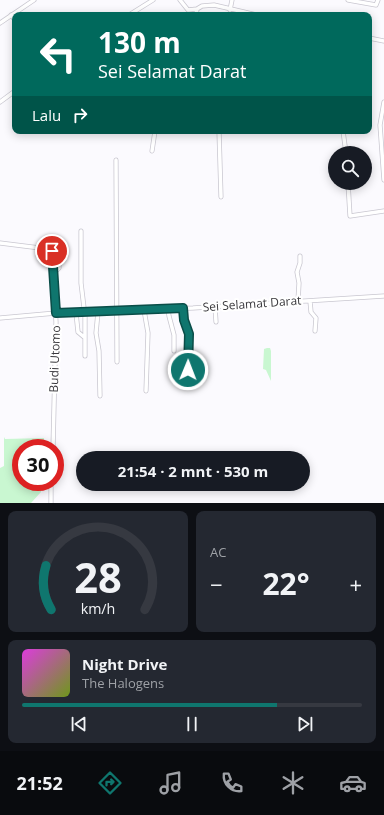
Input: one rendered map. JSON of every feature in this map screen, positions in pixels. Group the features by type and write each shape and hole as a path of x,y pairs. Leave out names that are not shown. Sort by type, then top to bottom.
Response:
{"street":[{"path":"16,12 34,0"},
{"path":"135,12 154,0"},
{"path":"180,0 188,10 197,9 208,5 241,12"},
{"path":"230,10 232,0"},
{"path":"348,0 376,6 378,0"},
{"path":"0,23 11,15"},
{"path":"372,39 384,41"},
{"path":"0,102 12,93"},
{"path":"384,105 380,128 384,180"},
{"path":"152,151 155,134"},
{"path":"219,134 221,197"},
{"path":"343,134 345,146"},
{"path":"116,160 118,312 117,362"},
{"path":"348,190 350,216 384,211"},
{"path":"81,231 81,283 85,321 85,356"},
{"name":"Budi Utomo","path":"0,243 52,251 56,315 52,439"},
{"path":"54,273 59,268 59,256 62,250"},
{"path":"298,301 299,283 297,272 300,263 300,256"},
{"name":"Sei Selamat Darat","path":"0,318 56,315 76,317 84,314 98,316 118,312 183,312 298,301 310,303 384,296"},
{"path":"310,303 312,315 316,318 315,331"},
{"path":"216,310 216,322"},
{"path":"144,312 148,333 146,391"},
{"path":"169,312 174,335 174,351"},
{"path":"183,312 189,334 188,370"},
{"path":"98,316 96,333 99,351 100,396"},
{"path":"76,317 78,332 84,336"},
{"path":"51,491 51,503"}],"green space":[{"path":"270,348 271,351 271,381 266,370 263,369 264,349"},
{"path":"4,437 5,439 44,438 12,439 12,491 41,491 31,503 0,503 0,468 4,466"}],"route":[{"path":"52,251 56,313 183,308 184,320 189,334 188,370"}]}
